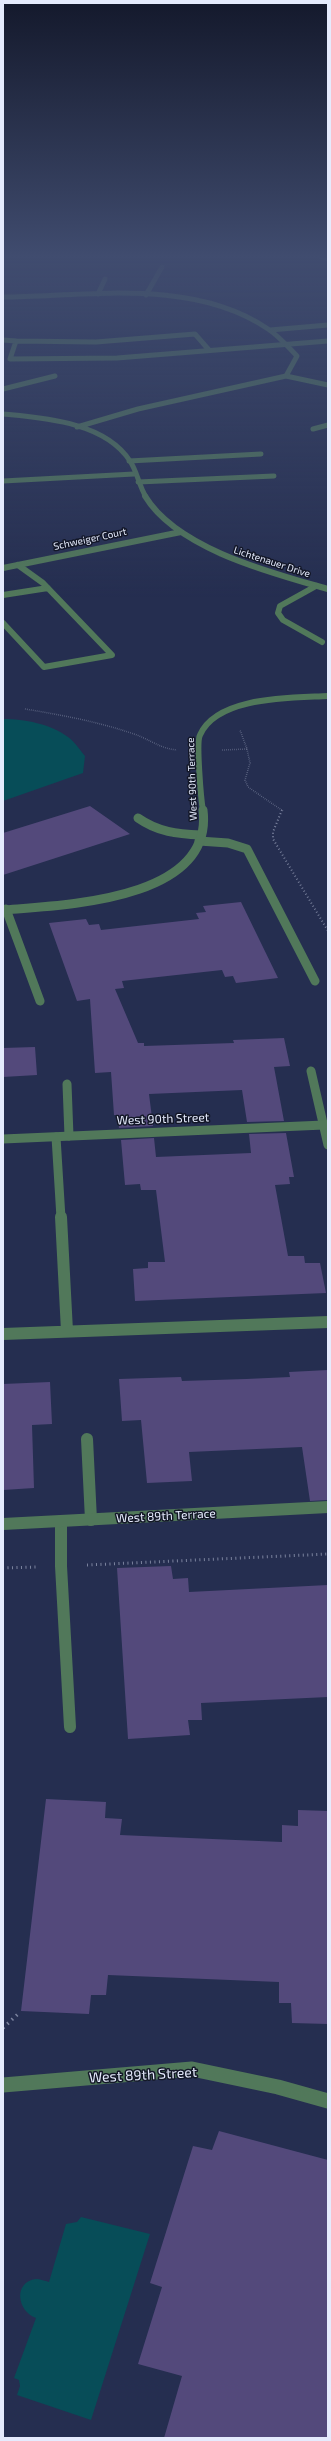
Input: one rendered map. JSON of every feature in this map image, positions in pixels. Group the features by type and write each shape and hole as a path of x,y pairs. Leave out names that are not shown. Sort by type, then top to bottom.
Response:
{"street":[{"path":"286,376 289,370"},
{"path":"3,389 55,376"},
{"path":"77,427 138,409 246,388 286,376 328,385"},
{"name":"Lichtenauer Drive","path":"3,414 54,421 77,427 113,445 129,460 134,474 148,502 181,532 220,554 250,566 328,589"},
{"path":"313,430 328,425"},
{"path":"129,460 261,454"},
{"path":"3,481 134,474"},
{"path":"138,482 274,476"},
{"name":"Schweiger Court","path":"3,568 181,532"},
{"path":"3,623 44,667 112,655 48,588 18,565"},
{"path":"316,586 280,606 278,613 283,620 322,642"},
{"path":"3,596 48,588"},
{"name":"West 90th Terrace","path":"5,910 93,900 141,889 164,879 180,868 193,852 204,829 199,736 202,728 217,715 231,709 268,701 328,696"},
{"path":"138,818 154,830 167,834 228,843 247,849 315,981"},
{"path":"5,910 40,1001"},
{"path":"311,1071 328,1145"},
{"path":"66,1084 69,1136"},
{"name":"West 90th Street","path":"3,1139 324,1126"},
{"path":"56,1137 67,1331"},
{"path":"3,1334 328,1322"},
{"path":"87,1439 91,1520"},
{"name":"West 89th Terrace","path":"3,1524 328,1507"},
{"path":"61,1521 61,1566 70,1727"},
{"name":"West 89th Street","path":"3,2085 192,2069 278,2087 328,2101"}],"path":[{"path":"26,709 76,717 148,738 166,750 200,751"},
{"path":"247,749 250,763 244,780 248,787 283,810 273,832 273,839 328,931"},
{"path":"3,1568 328,1554"},
{"path":"3,2028 18,2014"}],"shaded area":[{"path":"3,719 37,723 61,732 75,744 85,756 83,773 3,801"},
{"path":"81,2217 150,2234 91,2420 17,2395 20,2386 19,2380 14,2378 36,2318 25,2309 20,2297 21,2291 24,2285 29,2281 36,2279 49,2282 66,2224 77,2222"}],"building":[{"path":"90,806 130,834 3,875 3,833"},
{"path":"241,902 278,978 236,983 233,976 225,977 222,970 122,981 124,988 115,989 138,1043 144,1043 144,1046 234,1043 233,1040 284,1038 290,1066 274,1067 284,1121 247,1122 242,1090 149,1094 153,1126 119,1128 118,1115 114,1115 111,1072 95,1073 90,999 77,1001 49,923 86,919 89,925 99,924 101,930 199,919 196,913 206,912 203,906"},
{"path":"35,1047 37,1075 3,1077 3,1048"},
{"path":"286,1133 294,1177 289,1177 290,1184 275,1185 288,1256 304,1256 305,1263 320,1263 326,1293 135,1301 133,1269 148,1268 148,1262 165,1262 156,1190 141,1190 140,1184 125,1185 121,1140 154,1138 156,1157 251,1153 249,1134"},
{"path":"328,1370 328,1500 310,1501 302,1447 189,1452 192,1481 147,1483 141,1420 122,1421 119,1379 181,1377 182,1381 246,1379 290,1377 289,1372"},
{"path":"50,1382 52,1424 32,1425 34,1488 3,1490 3,1384"},
{"path":"171,1566 173,1579 188,1578 189,1592 328,1585 328,1697 201,1703 202,1720 188,1720 190,1735 128,1739 117,1568"},
{"path":"46,1799 106,1802 105,1818 122,1819 120,1835 282,1842 282,1825 298,1826 298,1810 328,1811 328,2024 292,2023 291,2003 279,2003 279,1982 108,1975 106,1995 91,1995 89,2014 21,2011"},
{"path":"219,2131 328,2160 328,2438 164,2438 182,2376 138,2364 162,2287 150,2283 193,2146 212,2150"}]}
